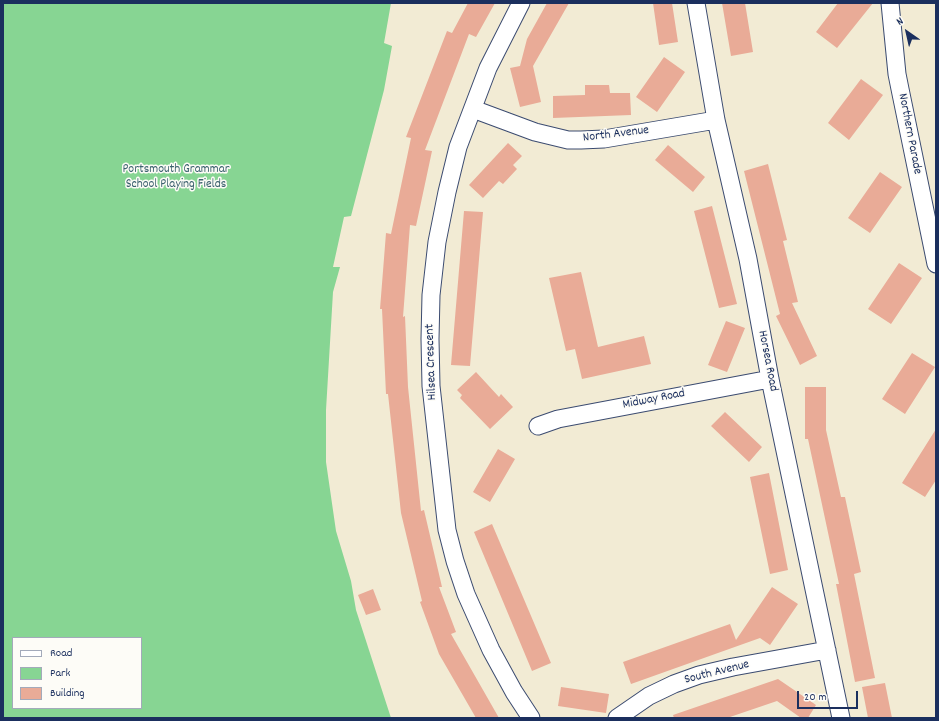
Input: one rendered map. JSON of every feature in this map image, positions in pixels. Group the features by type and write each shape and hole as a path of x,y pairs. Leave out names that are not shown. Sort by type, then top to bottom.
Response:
{"street":[{"name":"Hilsea Crescent","path":"521,3 488,68 458,147 437,242 431,295 430,339 431,386 447,530 455,561 466,594 490,650 531,718"},
{"name":"Horsea Road","path":"696,3 716,120 748,259 770,379 841,718"},
{"name":"Northern Parade","path":"890,3 900,89 936,264"},
{"name":"North Avenue","path":"472,110 535,132 568,140 604,138 716,120"},
{"name":"Midway Road","path":"538,426 558,418 770,379"},
{"name":"South Avenue","path":"617,718 649,696 674,684 699,675 733,667 827,650"}],"green space":[{"name":"Portsmouth Grammar School Playing Fields","path":"3,3 391,3 384,43 392,46 384,90 351,216 344,217 333,267 340,267 333,292 326,410 326,462 336,531 351,581 356,610 391,718 3,718"}],"building":[{"path":"468,3 495,3 476,37 469,34 425,150 432,151 416,226 410,225 403,317 405,316 408,387 421,511 424,510 442,587 439,587 456,632 451,634 499,718 476,718 439,654 420,602 422,601 401,513 388,394 386,394 382,309 380,309 386,233 391,234 411,138 406,137 447,31 452,33"},
{"path":"547,3 569,3 533,66 541,102 520,107 510,68 520,66 527,39"},
{"path":"653,3 672,3 678,42 659,45"},
{"path":"722,3 745,3 753,52 731,56"},
{"path":"838,3 873,3 837,48 816,32"},
{"path":"664,57 685,72 657,112 636,97"},
{"path":"861,79 883,95 849,140 828,123"},
{"path":"585,85 609,85 610,93 630,93 631,115 553,118 553,96 585,95"},
{"path":"508,143 522,156 513,165 517,169 503,184 499,181 483,198 469,185"},
{"path":"668,145 705,177 693,192 655,160"},
{"path":"768,164 787,240 783,241 798,302 792,303 817,356 800,365 776,316 780,314 744,171"},
{"path":"880,172 902,187 870,233 848,218"},
{"path":"712,206 737,304 719,308 694,211"},
{"path":"464,211 483,212 470,366 451,365"},
{"path":"899,263 922,278 891,324 868,309"},
{"path":"581,272 598,347 644,336 651,364 582,379 575,349 566,351 549,278"},
{"path":"726,321 745,328 727,372 708,365"},
{"path":"912,353 935,367 905,414 882,399"},
{"path":"476,372 499,397 501,394 513,407 490,429 460,398 462,395 457,390"},
{"path":"805,387 826,387 826,430 841,497 845,497 861,572 854,574 875,678 855,682 836,584 839,584 808,439 805,439"},
{"path":"725,412 762,447 749,462 711,426"},
{"path":"936,429 936,480 925,497 902,483"},
{"path":"498,449 515,459 490,502 473,492"},
{"path":"769,473 788,570 770,574 750,477"},
{"path":"492,524 551,663 532,671 474,532"},
{"path":"772,587 798,604 770,645 760,638 631,684 623,662 730,624 736,640"},
{"path":"373,589 381,610 366,615 358,595"},
{"path":"778,679 816,705 808,718 801,718 777,701 727,718 674,718 673,715"},
{"path":"885,683 892,718 868,718 862,687"},
{"path":"561,687 609,694 606,713 558,706"}]}
